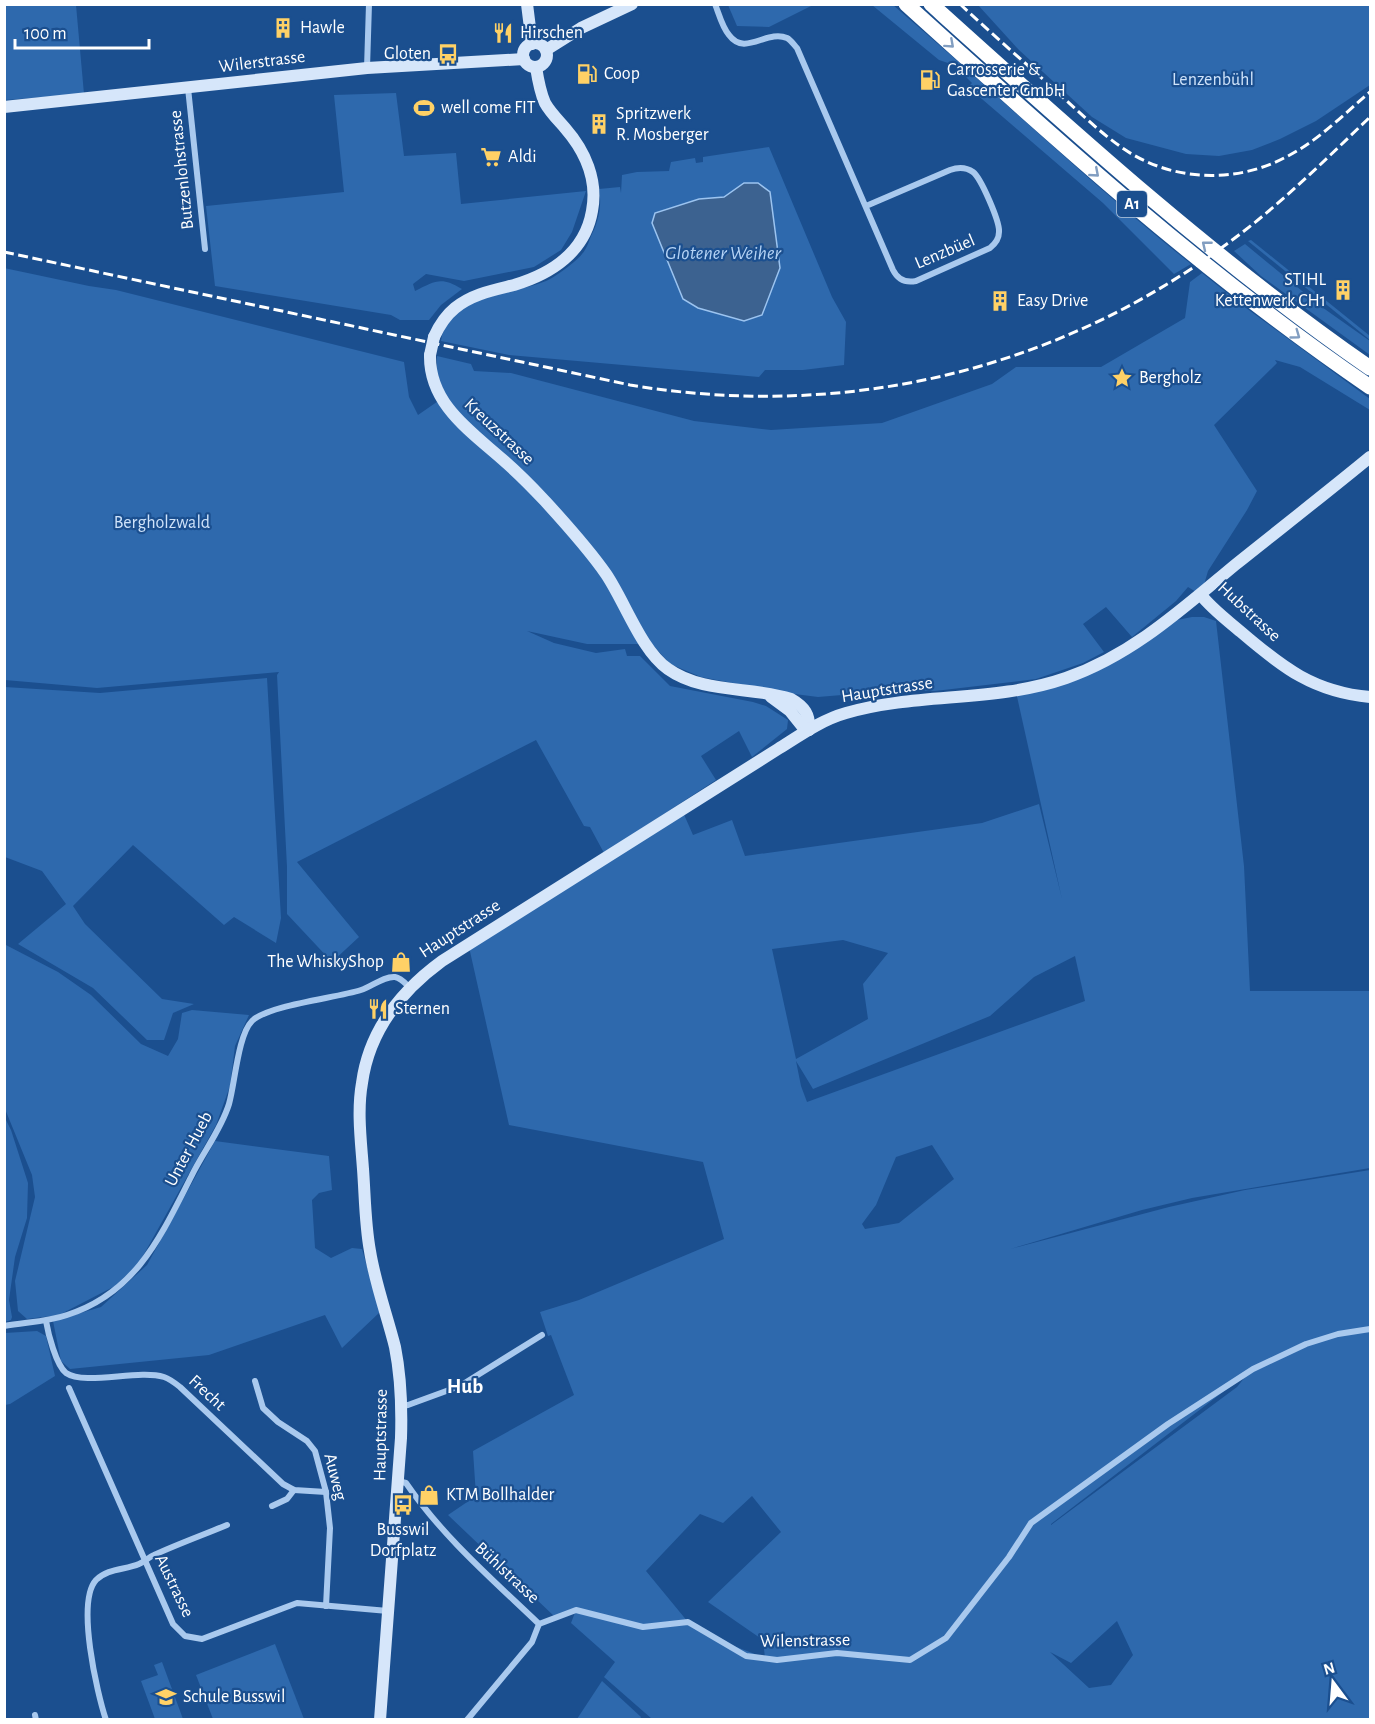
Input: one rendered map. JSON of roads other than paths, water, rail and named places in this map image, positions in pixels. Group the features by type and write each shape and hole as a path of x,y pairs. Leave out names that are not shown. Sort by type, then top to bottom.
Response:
{"highway":[{"name":"A1","path":"906,4 1072,153 1182,246 1267,313 1371,387"},
{"name":"A1","path":"931,4 1062,122 1186,228 1276,301 1371,368"}],"street":[{"path":"367,68 369,4"},
{"path":"527,4 532,44"},
{"path":"546,50 581,28 632,4"},
{"name":"Lenzbüel","path":"715,4 729,35 738,43 750,44 774,36 787,38 797,48 895,274 901,279 908,282 916,281 986,251 994,246 999,234 998,222 978,177 972,171 964,168 950,170 866,206"},
{"path":"532,44 542,45 546,50 548,57 545,63 536,68 529,66 524,59 524,50 532,44"},
{"name":"Wilerstrasse","path":"4,108 367,68 524,59"},
{"name":"Kreuzstrasse","path":"536,68 540,89 546,103 575,140 592,175 593,201 586,231 574,251 548,272 473,297 456,307 444,320 434,337 430,355 433,381 444,403 463,424 526,481 584,545 606,574 644,642 660,662 674,673 695,682 770,696 786,707 802,726 809,730"},
{"name":"Butzenlohstrasse","path":"188,88 205,249"},
{"name":"Hubstrasse","path":"1371,458 1201,595 1263,650 1299,677 1336,692 1371,697"},
{"name":"Hauptstrasse","path":"380,1719 402,1406 396,1353 370,1251 360,1109 362,1083 374,1041 382,1023 409,987 442,961 809,730 844,713 864,708 1016,692 1064,679 1123,652 1201,595"},
{"name":"Unter Hueb","path":"4,1326 46,1321 69,1314 104,1297 121,1285 146,1259 223,1121 244,1032 251,1021 260,1015 296,1004 361,990 394,977 409,987"},
{"name":"Frecht","path":"46,1321 57,1360 67,1373 76,1377 158,1376 171,1381 199,1404 275,1478 294,1490"},
{"name":"Wilenstrasse","path":"539,1624 576,1610 644,1627 688,1622 746,1656 777,1660 837,1653 910,1660 946,1638 1009,1557 1031,1523 1168,1424 1253,1369 1306,1344 1338,1334 1371,1329"},
{"path":"402,1406 460,1386 543,1335"},
{"name":"Auweg","path":"255,1380 263,1408 278,1422 307,1441 315,1451 326,1492 330,1528 326,1606"},
{"name":"Austrasse","path":"69,1388 144,1561 173,1623 185,1636 202,1639 297,1604 388,1611"},
{"name":"Bühlstrasse","path":"398,1481 406,1483 442,1531 460,1550 539,1624 532,1642 467,1719"},
{"path":"272,1506 286,1499 294,1490 326,1492"},
{"path":"106,1719 92,1664 88,1628 92,1586 104,1574 139,1564 227,1525"}],"water":[{"name":"Glotener Weiher","path":"744,183 758,183 770,192 780,268 762,315 744,321 698,308 683,299 652,223 655,213 699,199 724,197"}],"railway":[{"path":"960,4 1088,121 1124,149 1142,160 1182,173 1224,175 1245,172 1284,158 1329,128 1370,92"},
{"path":"4,252 630,385 709,394 788,396 865,390 941,376 1016,355 1088,326 1157,290 1224,246 1263,216 1370,117"}],"place":[{"name":"Hawle","path":"283,28"},
{"name":"Hirschen","path":"503,33"},
{"name":"Gloten","path":"448,54"},
{"name":"Coop","path":"587,74"},
{"name":"Carrosserie & Gascenter GmbH","path":"930,80"},
{"name":"well come FIT","path":"424,108"},
{"name":"Spritzwerk R. Mosberger","path":"599,124"},
{"name":"Aldi","path":"491,157"},
{"name":"STIHL Kettenwerk CH1","path":"1343,290"},
{"name":"Easy Drive","path":"1000,301"},
{"name":"Bergholz","path":"1122,378"},
{"name":"The WhiskyShop","path":"401,962"},
{"name":"Sternen","path":"378,1009"},
{"name":"KTM Bollhalder","path":"429,1495"},
{"name":"Busswil Dorfplatz","path":"403,1505"},
{"name":"Schule Busswil","path":"166,1697"}],"district":[{"name":"Hub","path":"465,1386"}],"park label":[{"name":"Lenzenbühl","path":"1213,80"},
{"name":"Bergholzwald","path":"162,523"}]}
